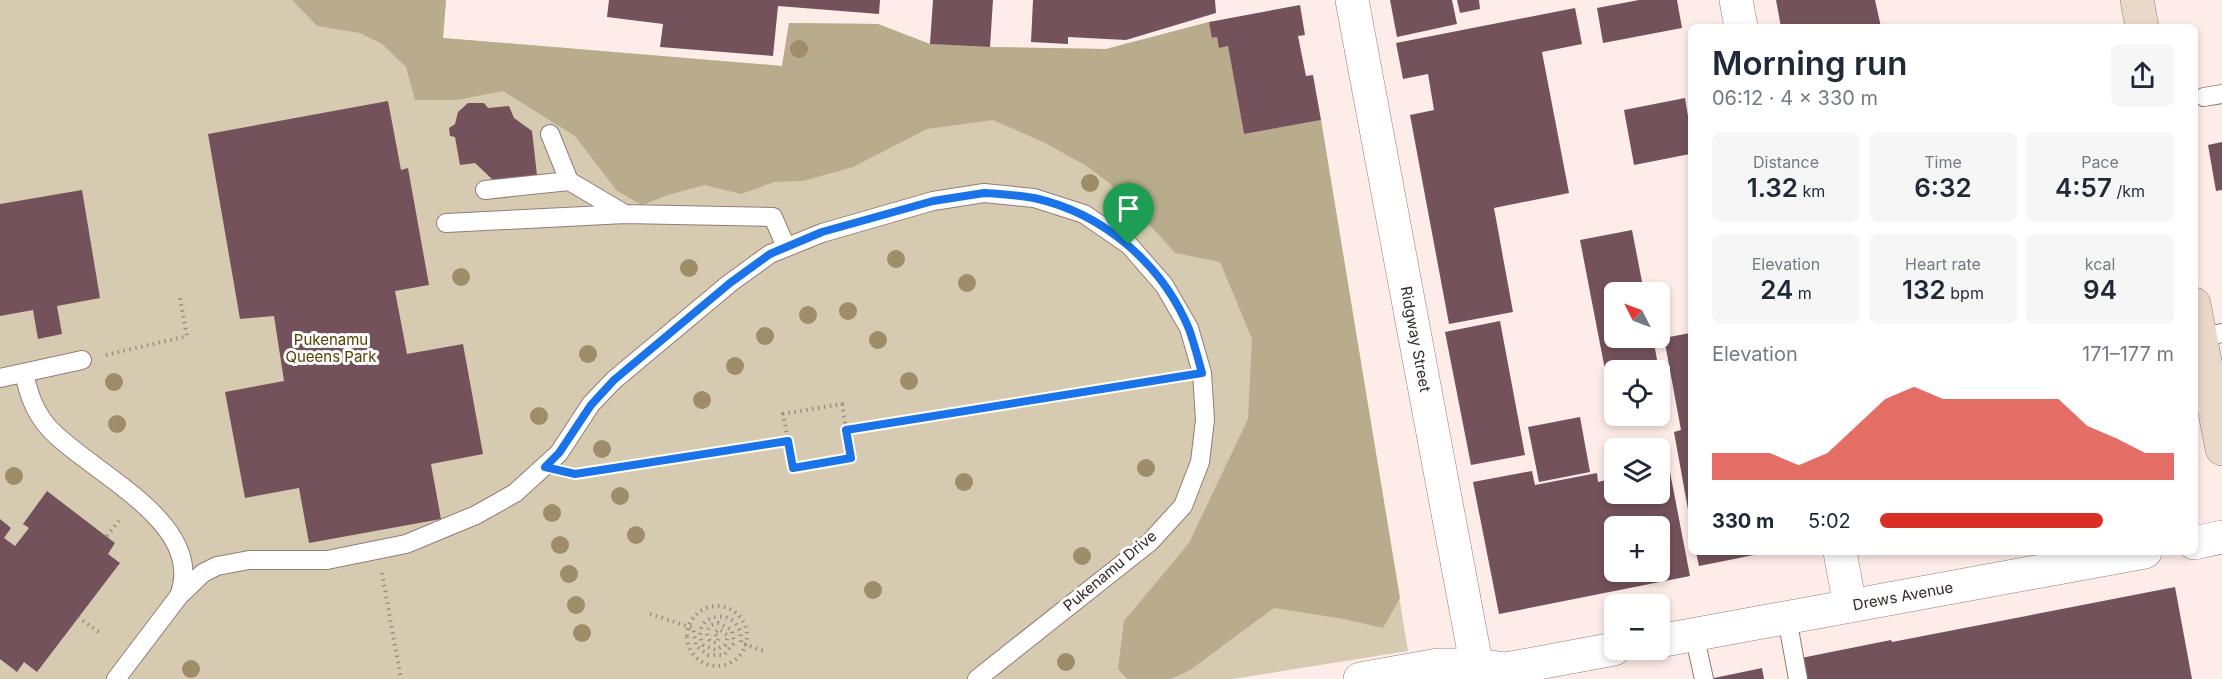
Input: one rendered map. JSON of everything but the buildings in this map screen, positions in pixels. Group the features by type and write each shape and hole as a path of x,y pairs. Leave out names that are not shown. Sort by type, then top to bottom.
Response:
{"main road":[{"path":"2137,0 2141,24"},
{"path":"2198,311 2211,335 2222,449"}],"street":[{"name":"Ridgway Street","path":"1352,0 1478,672"},
{"path":"1736,0 1740,24"},
{"path":"2198,542 2222,537"},
{"path":"1841,555 1850,606"},
{"name":"Drews Avenue","path":"1670,639 2129,555"},
{"path":"1360,679 1438,665 1478,672 1506,669 1604,651"}],"lane":[{"path":"550,134 569,181"},
{"path":"485,190 569,181 625,214"},
{"name":"Pukenamu Drive","path":"116,679 179,596 203,573 217,566 249,560 327,560 406,544 447,528 515,493 559,453 591,405 628,368 730,283 770,254 822,232 933,201 984,193 1034,198 1084,214 1129,245 1164,285 1189,328 1202,373 1205,420 1200,462 1183,506 1150,542 977,679"},
{"path":"446,223 625,214 773,217 786,247"},
{"path":"0,378 82,360"},
{"path":"24,374 33,405 47,426 143,505 168,530 183,565 183,586 179,596"},
{"path":"1787,618 1798,679"},
{"path":"1694,634 1704,679"}],"path":[{"path":"82,360 187,336 180,298"},
{"path":"846,430 1202,373"},
{"path":"842,404 851,458 793,468 788,441 783,414 842,404"},
{"path":"545,467 575,474 788,441"},
{"path":"107,536 115,526"},
{"path":"384,584 401,679"},
{"path":"716,606 730,608 741,617 746,631 746,645 732,662 718,666 711,665 698,659 689,648 688,626 701,610 716,606"},
{"path":"650,614 693,628 699,650 708,655 724,655 732,648 735,638 732,630 722,623 711,625 706,633 713,643 717,643 719,638 714,633 715,630 722,630 728,636 725,645 716,650 703,645 700,636 705,622 713,617 722,616 734,621 741,633 741,644 764,651"},
{"path":"78,618 100,633"}],"green space":[{"name":"Pukenamu Queens Park","path":"0,0 446,0 443,38 782,66 789,23 878,24 930,44 1106,49 1209,22 1213,38 1217,37 1219,47 1228,46 1244,134 1321,120 1408,651 1233,679 0,679"}],"shaded area":[{"path":"292,0 446,0 443,38 782,66 789,23 878,24 930,44 1106,49 1209,22 1213,38 1217,37 1219,47 1228,46 1244,134 1321,120 1400,598 1383,628 1344,619 1274,608 1190,670 1171,679 1127,679 1118,669 1124,621 1189,543 1248,419 1252,339 1220,262 1175,253 1148,223 1121,213 1112,185 1085,165 1043,142 993,120 927,129 853,167 803,181 774,182 741,194 705,185 642,205 617,191 575,136 503,91 457,100 415,100 406,67 382,44 360,33 317,26"}],"route":[{"path":"984,193 1034,198 1084,214 1129,245 1164,285 1189,328 1202,373 846,430 851,458 793,468 788,441 575,474 545,467 559,453 591,405 628,368 730,283 770,254 822,232 933,201 984,193"}]}
